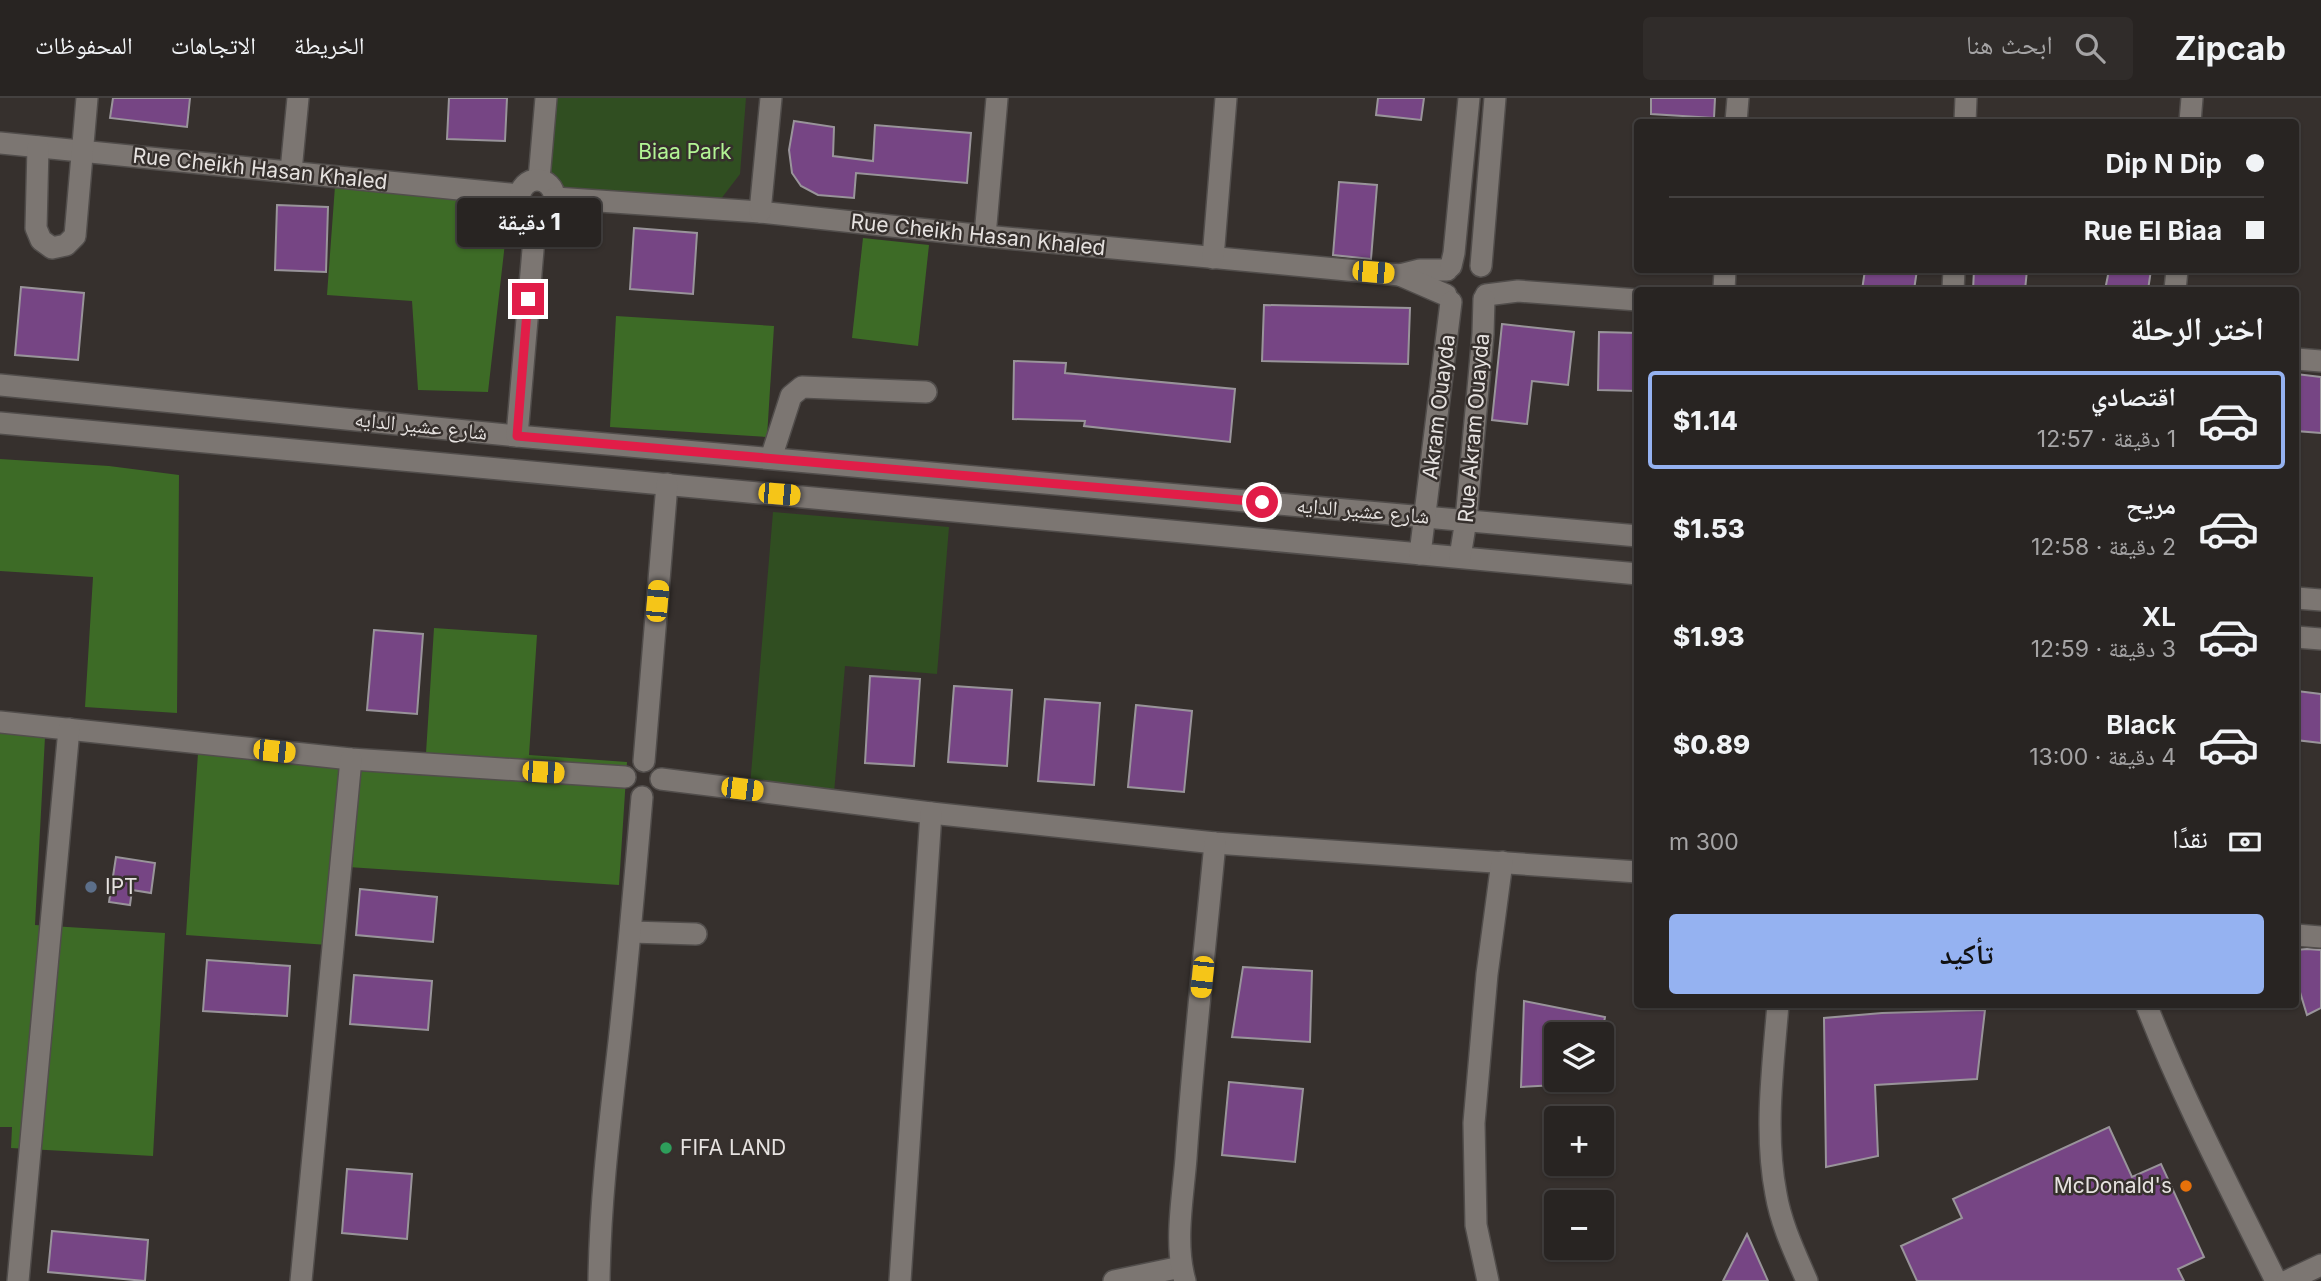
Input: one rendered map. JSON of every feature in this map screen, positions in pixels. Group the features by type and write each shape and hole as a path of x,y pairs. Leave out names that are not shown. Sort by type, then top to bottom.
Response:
{"street":[{"path":"38,147 36,228 41,240 52,248 66,245 75,236 87,98"},
{"path":"291,171 298,98"},
{"path":"538,179 546,98"},
{"path":"760,212 771,98"},
{"path":"985,236 997,98"},
{"path":"1213,258 1226,98"},
{"path":"1469,98 1454,253 1443,287 1448,299 1461,306 1471,306 1485,297 1518,291 1634,300"},
{"path":"1485,297 1489,288 1484,269 1496,98"},
{"path":"1736,119 1738,98"},
{"path":"1965,119 1966,98"},
{"path":"2190,119 2192,98"},
{"name":"Rue Cheikh Hasan Khaled","path":"0,143 519,195"},
{"path":"538,179 547,182 553,189 555,198 552,207 545,213 536,215 521,205 519,195 522,187 529,181 538,179"},
{"name":"Rue Cheikh Hasan Khaled","path":"555,198 760,212 1400,275 1420,270 1449,268"},
{"path":"517,436 536,215"},
{"path":"1449,268 1466,260 1518,291"},
{"name":"Rue Cheikh Hasan Khaled","path":"1400,275 1448,299"},
{"name":"Rue Akram Ouayda","path":"1460,557 1466,520 1485,297"},
{"name":"Akram Ouayda","path":"1420,554 1448,299"},
{"path":"2299,359 2321,361"},
{"name":"شارع عشير الدايه","path":"0,385 517,436 1634,536"},
{"path":"771,458 791,396 802,387 926,392"},
{"name":"شارع عشير الدايه","path":"0,423 1634,574"},
{"path":"644,761 667,484"},
{"path":"2299,598 2321,600"},
{"path":"2299,636 2321,639"},
{"path":"0,722 351,759 625,777"},
{"path":"18,1281 69,729"},
{"path":"300,1281 351,759"},
{"path":"644,761 653,763 660,772 661,779 655,793 642,797 633,795 626,786 625,777 631,765 644,761"},
{"path":"661,779 931,813 1215,843 1634,872"},
{"path":"599,1281 608,1137 631,932 642,797"},
{"path":"900,1281 931,813"},
{"path":"1114,1281 1183,1274 1181,1230 1191,1085 1215,843"},
{"path":"1488,1281 1476,1225 1474,1123 1487,974 1502,862"},
{"path":"631,932 696,934"},
{"path":"2299,935 2321,937"},
{"path":"1779,1008 1770,1122 1772,1164 1780,1209 1807,1281"},
{"path":"2148,1008 2163,1049 2276,1281"},
{"path":"2287,1281 2321,1265"}],"green space":[{"name":"Biaa Park","path":"554,98 746,98 740,174 714,208 575,201 548,170"},
{"path":"335,186 510,199 488,392 418,390 412,301 327,295"},
{"path":"863,238 929,245 918,346 852,338"},
{"path":"616,316 774,326 767,437 610,427"},
{"path":"0,459 109,466 179,475 177,713 85,707 93,577 0,571"},
{"path":"773,512 949,527 937,674 845,666 834,793 750,786"},
{"path":"434,628 537,635 529,755 627,762 619,885 333,866 328,945 186,935 199,738 426,753"},
{"path":"0,715 46,718 35,925 165,933 153,1156 11,1148 12,1127 0,1127"}],"building":[{"path":"113,98 190,98 187,127 110,118"},
{"path":"449,98 507,98 505,141 447,139"},
{"path":"1378,98 1424,98 1421,120 1376,115"},
{"path":"1651,98 1715,98 1714,118 1651,114"},
{"path":"794,121 834,127 833,156 873,161 875,125 971,133 967,183 856,173 854,198 818,195 801,186 792,173 789,150"},
{"path":"1339,182 1377,185 1371,259 1333,255"},
{"path":"277,205 328,207 326,272 275,270"},
{"path":"634,228 697,233 693,294 630,289"},
{"path":"1865,273 1917,273 1914,287 1862,287"},
{"path":"1974,273 2027,273 2025,287 1973,287"},
{"path":"2108,273 2151,273 2148,287 2106,287"},
{"path":"21,287 84,293 78,360 15,355"},
{"path":"1264,305 1410,308 1408,364 1262,361"},
{"path":"1502,324 1574,332 1568,385 1532,381 1527,424 1492,420"},
{"path":"1599,332 1634,333 1634,391 1598,390"},
{"path":"1014,361 1066,363 1065,373 1235,389 1230,442 1084,426 1085,421 1013,419"},
{"path":"2299,374 2321,377 2321,433 2299,431"},
{"path":"374,630 423,634 417,714 367,710"},
{"path":"870,676 920,679 914,766 865,763"},
{"path":"954,686 1012,690 1007,766 948,762"},
{"path":"2299,691 2321,694 2321,743 2299,740"},
{"path":"1045,699 1100,703 1094,785 1038,781"},
{"path":"1136,705 1192,711 1184,792 1128,787"},
{"path":"116,857 155,863 151,893 132,890 130,905 109,902"},
{"path":"360,889 437,897 433,942 356,935"},
{"path":"2299,950 2321,950 2321,1008 2307,1015 2299,989"},
{"path":"207,960 290,966 287,1016 203,1011"},
{"path":"1243,967 1312,971 1310,1042 1232,1037"},
{"path":"354,975 432,981 428,1030 350,1024"},
{"path":"1524,1001 1605,1017 1604,1022 1544,1022 1544,1086 1521,1087"},
{"path":"1985,1010 1977,1079 1875,1085 1878,1156 1826,1167 1824,1018 1882,1013"},
{"path":"1229,1082 1303,1089 1295,1162 1222,1155"},
{"path":"2109,1127 2132,1177 2161,1164 2204,1257 2178,1269 2184,1281 1917,1281 1901,1246 1962,1218 1953,1199"},
{"path":"347,1169 412,1174 407,1239 342,1233"},
{"path":"52,1231 148,1240 145,1281 48,1272"},
{"path":"1747,1234 1768,1281 1723,1281"}],"place":[{"name":"IPT","path":"91,887"},
{"name":"FIFA LAND","path":"666,1148"},
{"name":"McDonald's","path":"2186,1186"}],"route":[{"path":"528,299 517,436 1262,502"}]}
